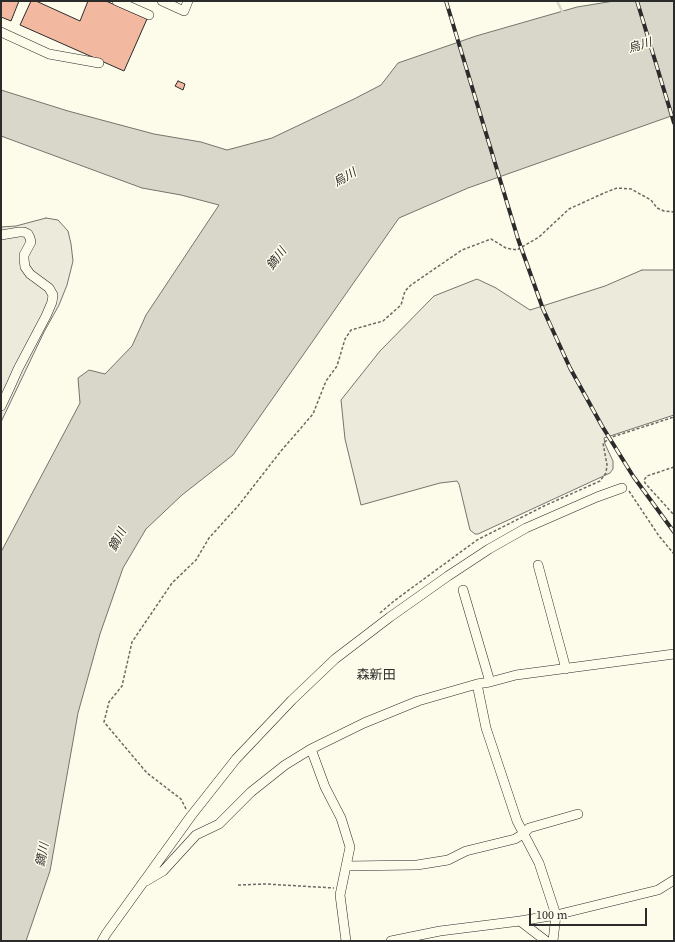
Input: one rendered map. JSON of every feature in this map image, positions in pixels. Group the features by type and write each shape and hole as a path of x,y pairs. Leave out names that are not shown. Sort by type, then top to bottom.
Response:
{"street":[{"path":"117,1 149,15"},
{"path":"162,1 184,11 188,1"},
{"path":"1,32 49,54 99,63"},
{"path":"1,235 18,232 28,234 31,242 24,258 25,267 30,274 49,288 53,295 52,302 46,316 18,369 1,406"},
{"path":"102,941 191,816 236,759 292,700 335,659 390,617 489,549 526,528 597,497 622,488"},
{"path":"538,564 566,669"},
{"path":"463,590 490,682"},
{"path":"143,883 163,871 196,835 219,824 251,792 285,765 311,749 364,723 418,701 477,684 516,675 674,654"},
{"path":"477,684 486,728 517,821 539,862 556,915 553,941"},
{"path":"311,749 325,787 341,818 350,846 340,896 346,941"},
{"path":"346,866 417,865 448,860 466,851 515,839 529,828 578,814"},
{"path":"391,941 440,931 556,915 658,890 674,880"},
{"path":"520,921 546,941"}],"path":[{"path":"186,809 181,799 147,773 104,722 109,702 122,686 132,642 172,583 196,560 209,538 238,506 280,451 313,414 326,381 337,366 345,339 351,330 383,321 401,305 405,291 411,285 462,250 491,239 506,248 517,250 539,237 570,209 604,192 617,188 631,189 651,200 657,208 664,211 674,212"},
{"path":"477,540 544,506 600,481 606,473 607,465 603,443 612,437 674,417"},
{"path":"674,467 647,476 644,480 645,484 674,515"},
{"path":"622,488 626,488 631,492 659,536 674,554"},
{"path":"238,885 266,884 342,888"}],"shaded area":[{"path":"46,218 58,220 68,231 73,261 67,285 59,305 44,332 1,422 1,227 16,226"},
{"path":"642,270 674,270 674,415 604,438 605,444 613,461 613,469 610,473 478,534 475,534 470,530 457,481 440,483 361,505 345,439 341,400 380,351 434,296 477,279 496,288 530,310 605,286"}],"water":[{"path":"614,1 674,1 674,115 468,188 399,218 233,455 182,495 146,529 123,568 100,634 78,713 50,871 26,941 1,941 1,552 80,403 78,378 89,370 105,374 132,346 146,315 219,205 181,195 142,188 1,136 1,90 68,111 154,134 201,142 227,150 272,138 354,99 381,85 398,63 476,36 577,7"}],"building":[{"path":"1,1 19,1 11,21 1,17"},
{"path":"31,1 36,1 80,21 88,1 106,1 147,19 124,71 20,25"},
{"path":"178,81 185,84 183,90 175,86"}],"waterway":[{"path":"557,1 563,13"}],"railway":[{"path":"446,1 518,239 543,309 570,368 602,426 633,476 674,532"},
{"path":"637,1 674,123"}],"district":[{"name":"森新田","path":"376,676"}],"water label":[{"name":"烏川","path":"640,46"},
{"name":"烏川","path":"345,178"},
{"name":"鏑川","path":"277,259"},
{"name":"鏑川","path":"118,540"},
{"name":"鏑川","path":"43,855"}]}
